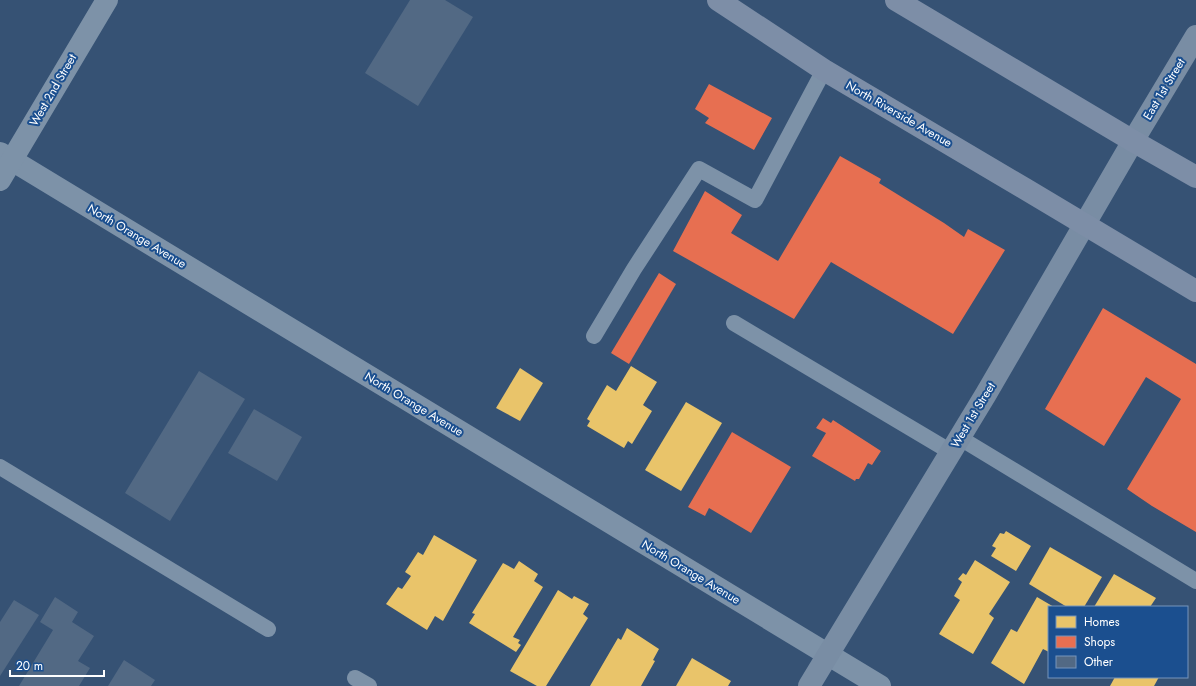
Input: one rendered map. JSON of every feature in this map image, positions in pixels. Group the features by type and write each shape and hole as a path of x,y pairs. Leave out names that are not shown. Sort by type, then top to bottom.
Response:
{"main road":[{"name":"North Riverside Avenue","path":"718,0 824,70 1196,291"},
{"path":"896,0 1196,177"}],"street":[{"name":"West 2nd Street","path":"0,180 6,157 107,0"},
{"name":"East 1st Street","path":"1133,141 1196,36"},
{"name":"West 1st Street","path":"809,686 955,445 1133,141"},
{"name":"North Orange Avenue","path":"6,157 880,686"}],"lane":[{"path":"594,336 634,269 699,169 755,200 824,70"},
{"path":"734,323 955,445 1196,581"},
{"path":"0,466 268,629"},
{"path":"355,678 369,686"}],"building: Homes":[{"path":"631,366 657,382 643,405 652,411 632,444 628,441 624,448 587,426 590,421 587,419 607,385 616,391"},
{"path":"520,368 543,383 520,421 496,408"},
{"path":"686,402 722,423 681,491 645,470"},
{"path":"1006,531 1031,546 1016,571 991,556 996,548 992,546 1000,533 1004,534"},
{"path":"434,535 477,560 443,621 435,616 427,630 386,604 398,587 402,589 411,576 405,572 418,552 423,555"},
{"path":"1050,547 1102,577 1085,606 1065,606 1029,584"},
{"path":"975,560 1010,582 989,614 994,618 973,654 939,634 960,600 954,596 962,582 958,579 963,573 966,575"},
{"path":"519,561 538,574 534,581 543,587 513,637 520,640 518,643 521,645 516,652 469,623 475,614 472,613 503,563 514,569"},
{"path":"1114,574 1156,598 1151,606 1095,606"},
{"path":"558,590 572,599 574,596 589,604 583,614 588,618 546,686 537,686 510,671"},
{"path":"1037,597 1052,606 1048,606 1048,652 1043,649 1024,684 991,663 1011,629 1017,632"},
{"path":"627,628 659,649 653,660 655,661 641,686 590,686 618,638 621,640"},
{"path":"692,658 731,681 728,686 676,686"},
{"path":"1114,678 1158,678 1154,686 1110,686"}],"building: Shops":[{"path":"709,84 772,118 754,150 705,123 709,118 695,109"},
{"path":"840,156 881,179 879,183 964,237 968,229 1005,250 953,334 831,262 794,319 673,251 705,191 742,215 731,233 778,261"},
{"path":"659,273 676,284 629,364 611,353"},
{"path":"1103,308 1196,364 1196,532 1152,506 1127,489 1181,399 1146,377 1104,446 1045,409"},
{"path":"823,418 831,423 833,420 881,451 872,465 868,463 859,479 856,479 855,481 812,456 826,433 816,428"},
{"path":"732,432 791,467 751,533 709,508 705,516 688,507"}],"building: Other":[{"path":"410,0 445,0 473,17 418,106 365,73"},
{"path":"199,371 245,399 170,521 125,493"},
{"path":"254,409 302,437 277,481 228,453"},
{"path":"55,597 78,612 72,622 94,636 78,661 90,668 79,686 19,686 53,630 40,622"},
{"path":"14,600 39,615 0,676 0,622"},
{"path":"124,660 155,680 151,686 108,686"}]}
